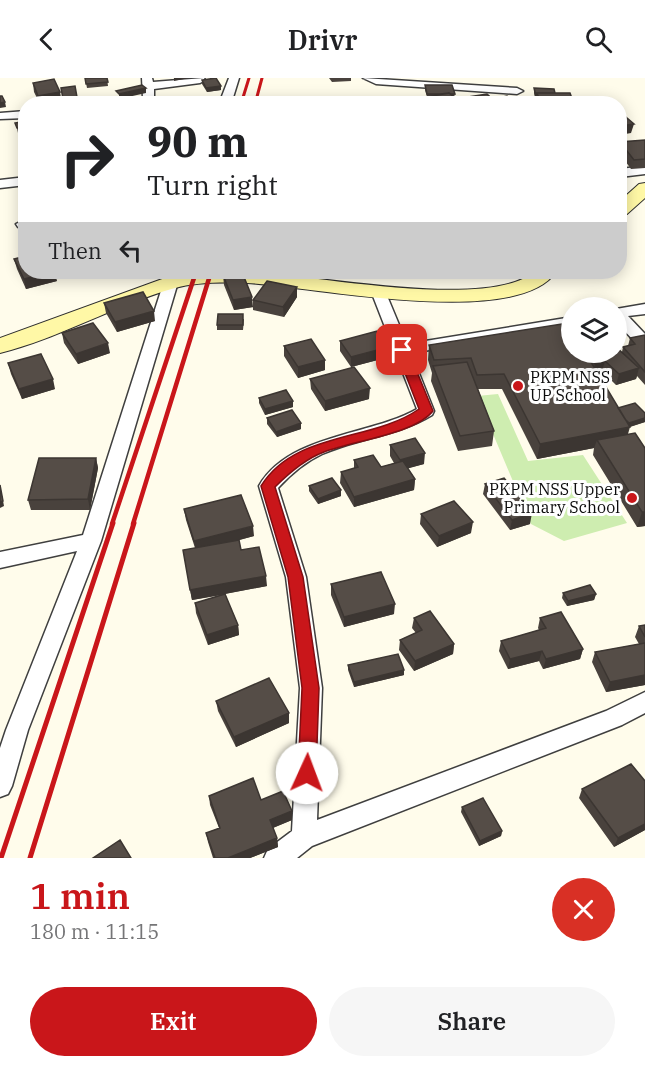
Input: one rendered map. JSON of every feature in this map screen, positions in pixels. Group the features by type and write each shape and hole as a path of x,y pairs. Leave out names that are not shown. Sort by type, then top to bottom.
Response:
{"main road":[{"path":"627,204 645,188"},
{"path":"0,346 168,279"},
{"path":"267,279 409,295 485,295 533,283 538,279"}],"street":[{"path":"228,96 234,78"},
{"path":"368,78 376,81 517,91"},
{"path":"516,78 519,96"},
{"path":"147,82 200,80"},
{"path":"0,116 18,115"},
{"path":"627,172 645,170"},
{"path":"0,184 18,182"},
{"path":"0,786 16,730 91,540 172,279"},
{"path":"304,837 310,688 296,577 268,486 288,466 318,449 410,422 426,411 378,291"},
{"path":"627,312 645,309"},
{"path":"402,350 561,324"},
{"path":"627,324 645,343"},
{"path":"0,560 91,540"},
{"path":"277,858 304,837 614,718 645,702"}],"green space":[{"path":"498,394 528,461 583,455 627,523 564,541 531,524 477,396"}],"building":[{"path":"85,78 107,78 108,82 86,84"},
{"path":"216,78 221,86 206,88 202,80"},
{"path":"54,79 60,92 38,96 33,83"},
{"path":"142,85 146,88 119,94 116,91"},
{"path":"425,85 452,85 455,94 427,94"},
{"path":"75,86 77,96 62,96 61,88"},
{"path":"534,88 554,89 555,93 537,93 536,96"},
{"path":"449,93 453,96 432,96"},
{"path":"537,93 570,93 571,96 538,96"},
{"path":"0,96 2,96 5,102 0,103"},
{"path":"627,118 634,124 627,125"},
{"path":"645,140 645,159 634,160 627,151 627,141"},
{"path":"225,279 245,279 252,297 233,300"},
{"path":"267,281 297,287 283,307 253,300"},
{"path":"143,292 154,311 115,322 104,303"},
{"path":"218,314 243,314 243,325 217,325"},
{"path":"93,323 108,343 76,354 62,333"},
{"path":"561,324 561,363 592,363 630,427 540,444 504,374 477,375 471,358 434,360 429,345"},
{"path":"377,331 389,347 351,357 340,341"},
{"path":"645,335 645,372 627,352 627,346 635,344 630,338"},
{"path":"311,339 325,360 298,367 284,346"},
{"path":"41,354 53,379 19,389 8,363"},
{"path":"627,357 639,368 619,374 607,363 627,363"},
{"path":"467,362 494,431 460,436 433,366"},
{"path":"354,367 370,388 325,401 310,379"},
{"path":"286,390 293,401 265,409 259,398"},
{"path":"635,403 645,413 645,418 629,423 618,408"},
{"path":"292,410 301,423 276,432 267,418"},
{"path":"635,433 645,448 645,512 642,512 597,440"},
{"path":"415,438 425,453 400,460 390,445"},
{"path":"373,455 381,467 403,461 415,479 354,497 341,472 358,467 354,460"},
{"path":"39,458 96,458 88,499 28,500"},
{"path":"332,478 341,490 318,499 309,486"},
{"path":"504,478 532,513 512,520 485,484"},
{"path":"0,485 3,501 0,502"},
{"path":"241,495 253,526 194,541 184,509"},
{"path":"454,501 473,522 439,536 421,514"},
{"path":"239,540 241,550 259,547 266,576 190,590 183,550"},
{"path":"381,572 395,604 344,617 331,584"},
{"path":"590,585 596,594 568,601 563,593"},
{"path":"225,594 238,625 207,635 195,603"},
{"path":"430,611 454,644 415,661 400,640 422,630 414,618"},
{"path":"561,612 583,649 546,659 542,651 510,659 501,641 546,628 540,618"},
{"path":"645,625 645,637 639,626"},
{"path":"645,643 645,675 610,682 595,652"},
{"path":"398,654 404,670 354,682 348,665"},
{"path":"269,678 289,713 234,737 216,701"},
{"path":"631,764 645,781 645,824 618,838 582,789"},
{"path":"253,778 261,800 283,791 292,811 270,820 277,838 228,858 215,858 206,833 220,828 209,796"},
{"path":"483,798 502,831 480,841 462,807"},
{"path":"120,840 131,858 93,858"}],"railway":[{"path":"243,96 249,78"},
{"path":"257,96 262,78"},
{"path":"112,524 194,279"},
{"path":"133,524 209,279"},
{"path":"1,858 113,523"},
{"path":"30,858 134,523"}],"place":[{"name":"PKPM NSS UP School","path":"518,386"},
{"name":"PKPM NSS Upper Primary School","path":"632,498"}],"route":[{"path":"307,773 310,688 296,577 268,486 288,466 318,449 410,422 426,411 402,350"}]}
